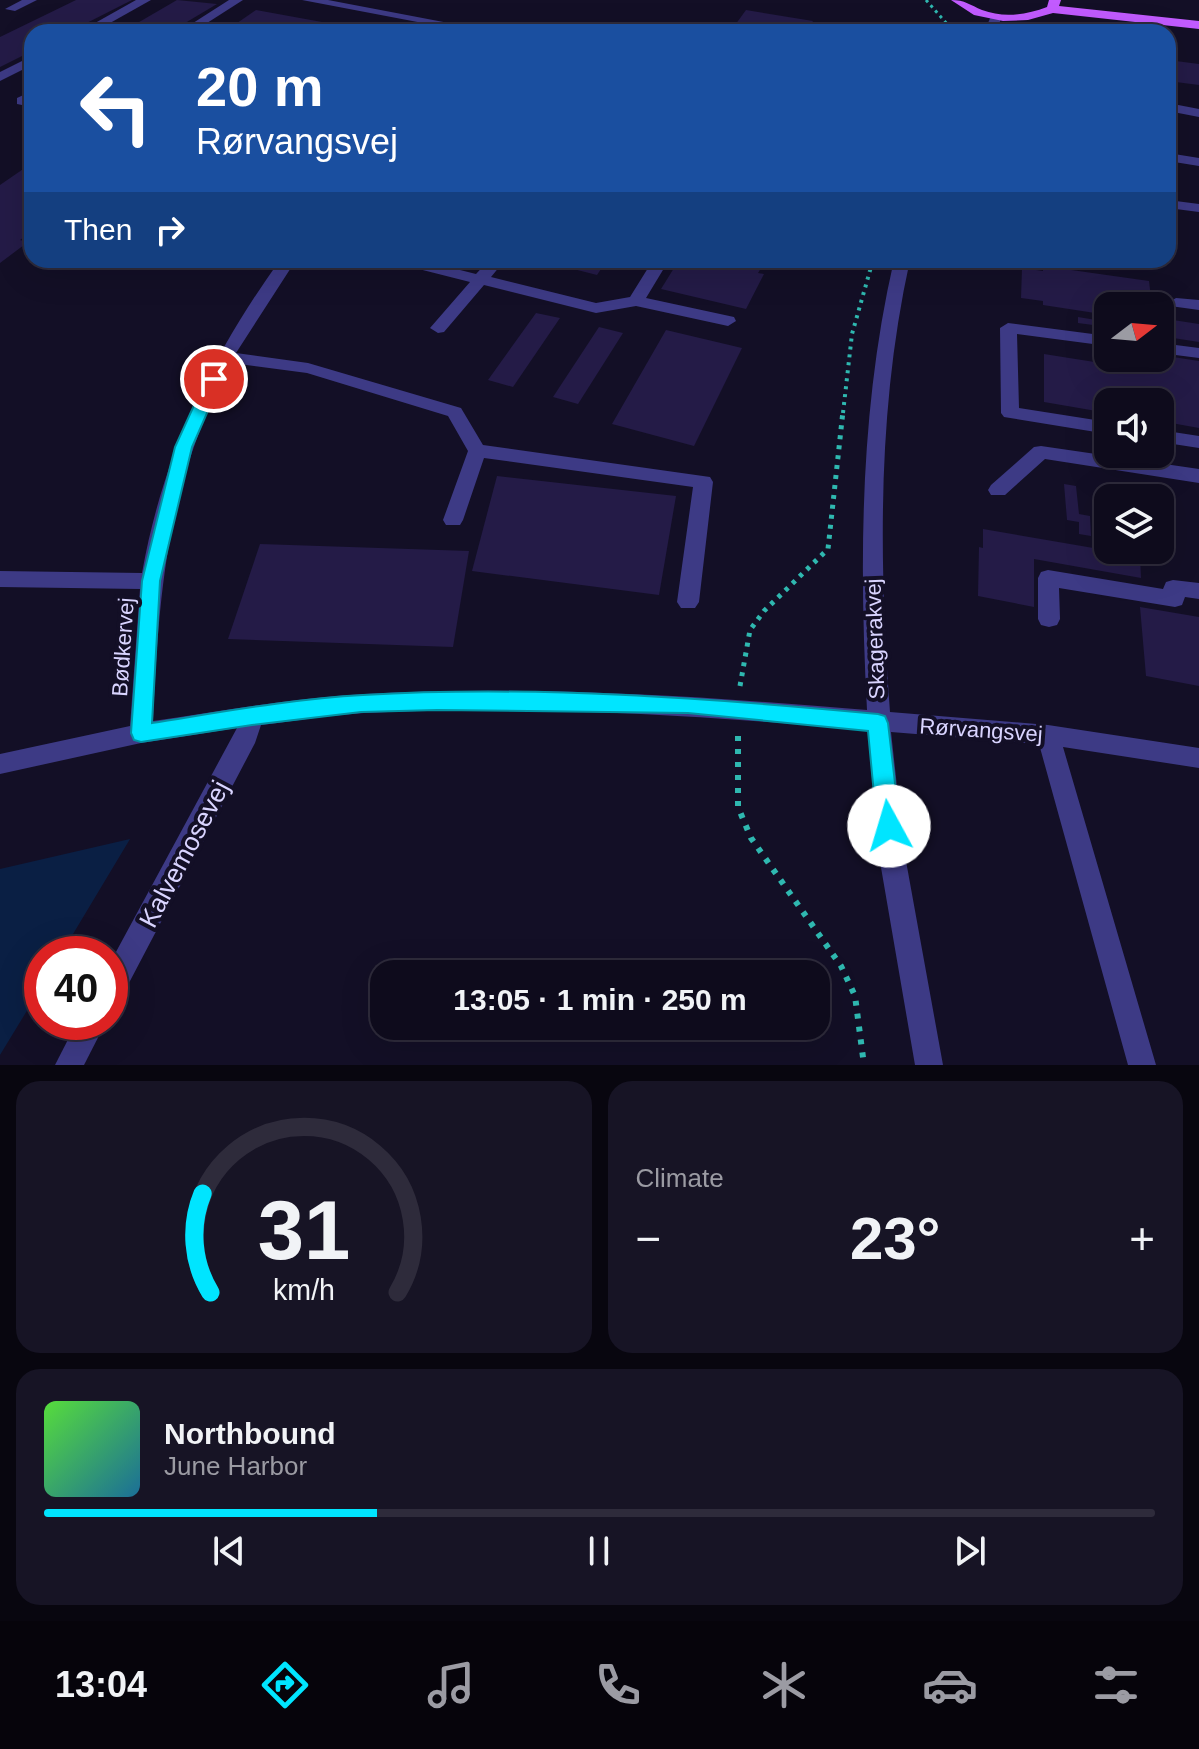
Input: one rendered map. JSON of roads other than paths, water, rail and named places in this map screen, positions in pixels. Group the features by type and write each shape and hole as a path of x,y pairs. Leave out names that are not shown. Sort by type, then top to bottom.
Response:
{"main road":[{"path":"957,0 978,12 996,16 1039,16 1054,5 1199,23"},
{"path":"1064,0 1199,23"}],"street":[{"path":"11,9 31,0"},
{"path":"100,24 145,0"},
{"path":"198,24 237,0"},
{"path":"311,0 443,24"},
{"path":"385,14 402,0"},
{"path":"993,24 996,16"},
{"path":"0,77 24,64"},
{"path":"1176,109 1199,113"},
{"path":"1176,158 1199,162"},
{"path":"1176,172 1199,174"},
{"path":"1176,205 1199,208"},
{"name":"Bødkervej","path":"141,733 151,581 183,447 224,357 244,322 282,268"},
{"path":"433,268 596,308 636,301 728,321"},
{"path":"438,328 490,268"},
{"path":"636,301 656,268"},
{"name":"Skagerakvej","path":"900,268 886,321 874,441 872,548 878,723 891,852 929,1065"},
{"path":"1176,303 1199,305"},
{"path":"1094,339 1008,328 1010,413 1094,426"},
{"path":"1174,350 1199,353"},
{"path":"224,357 308,368 455,412 477,451 453,520"},
{"path":"1174,438 1199,442"},
{"path":"477,451 703,482 688,602"},
{"path":"998,490 1041,452 1199,476"},
{"path":"1049,619 1048,578 1175,599 1173,588 1199,591"},
{"path":"0,579 151,581"},
{"name":"Rørvangsvej","path":"0,764 141,733 252,716 361,704 437,701 688,705 1048,735 1199,758"},
{"name":"Kalvemosevej","path":"128,957 247,736 252,716"},
{"path":"1048,735 1142,1065"},
{"path":"69,1065 82,1040"}],"water":[{"path":"130,839 72,936 24,936 24,1016 0,1055 0,869"}]}
